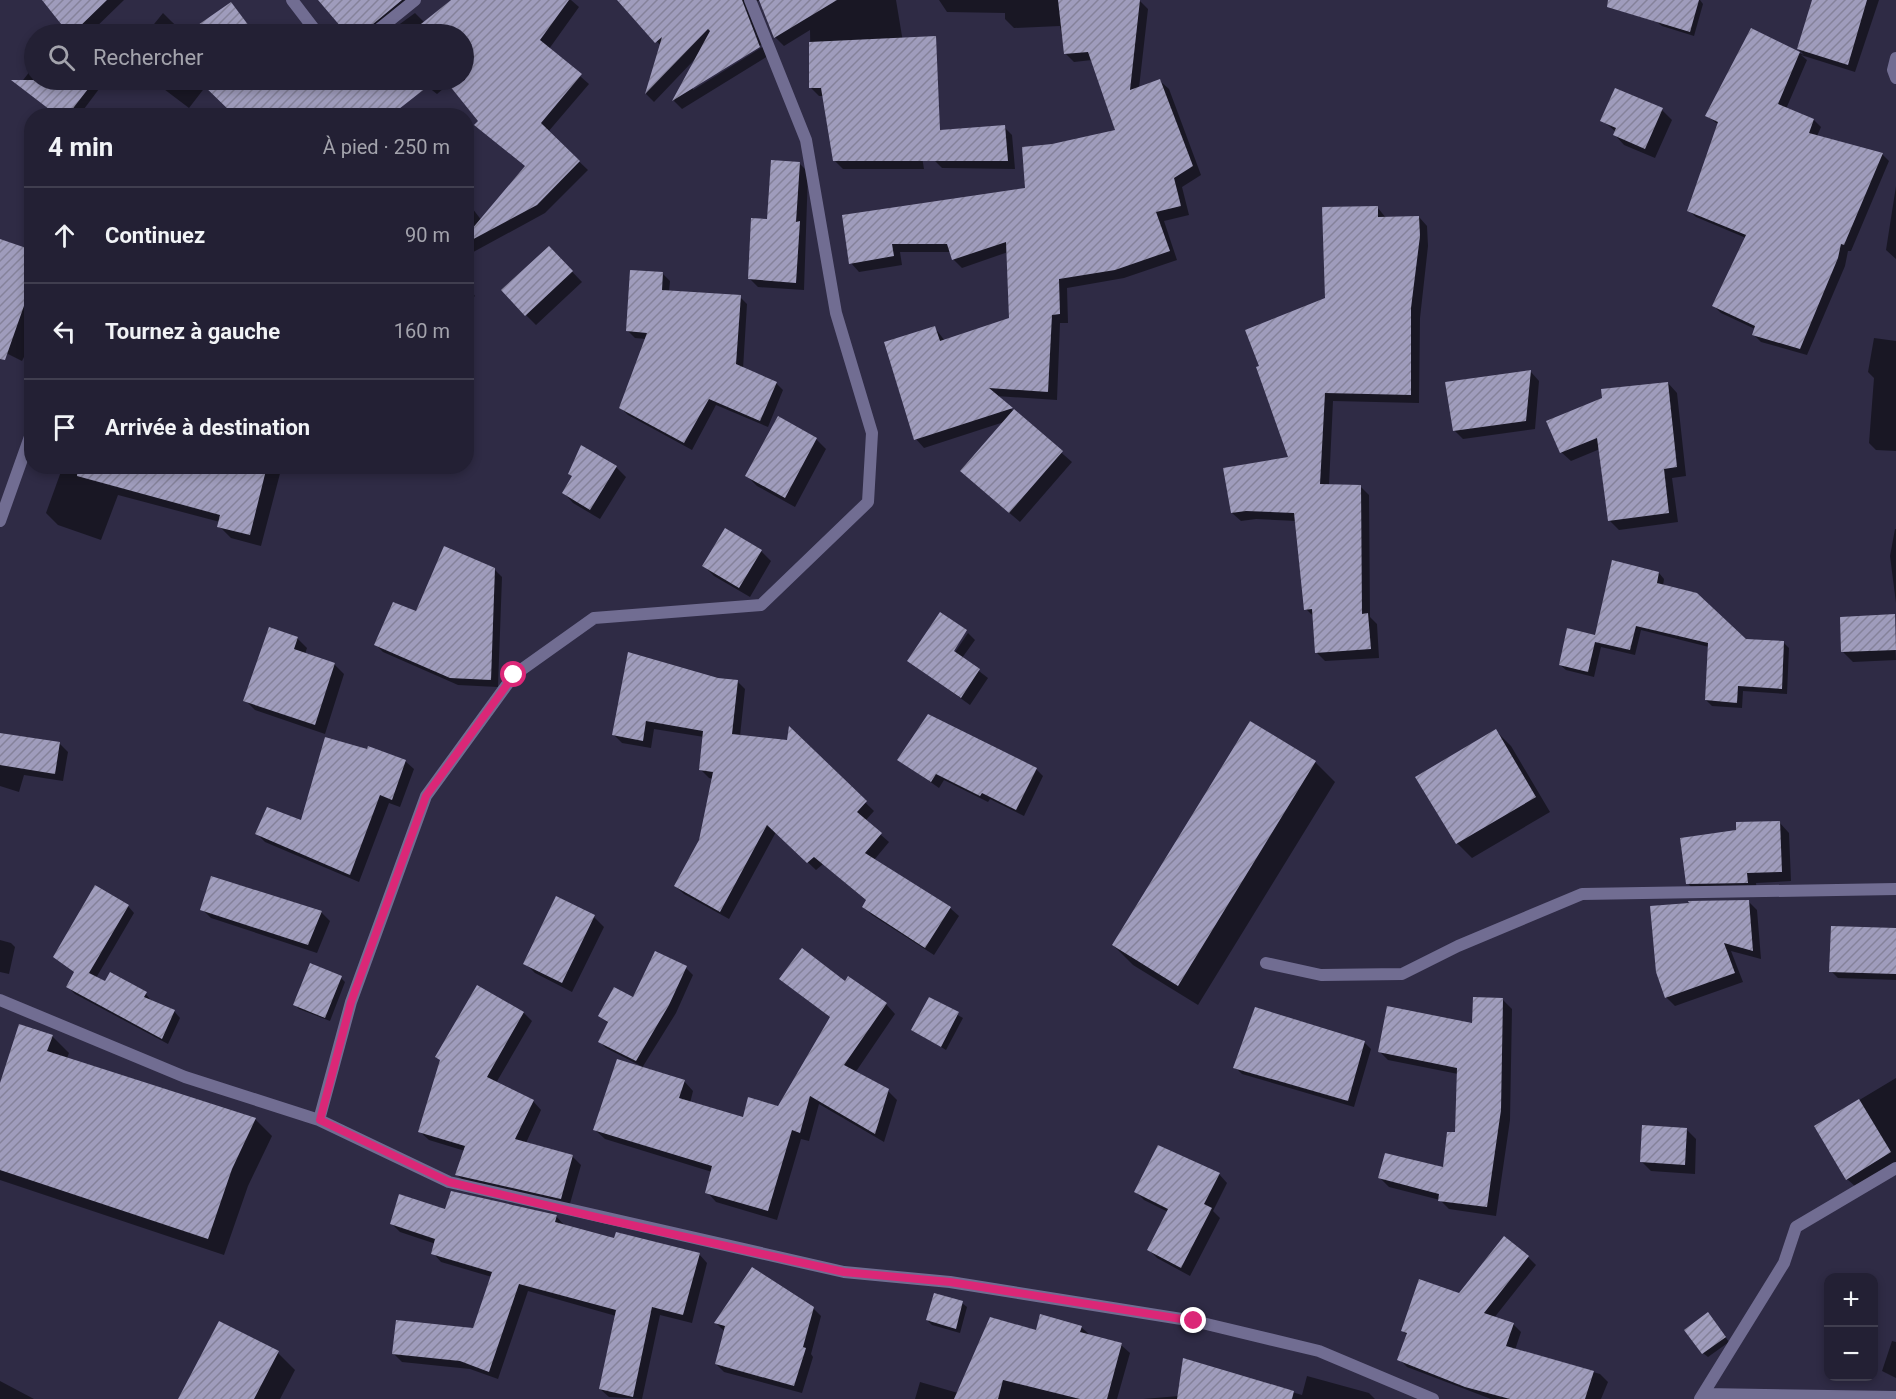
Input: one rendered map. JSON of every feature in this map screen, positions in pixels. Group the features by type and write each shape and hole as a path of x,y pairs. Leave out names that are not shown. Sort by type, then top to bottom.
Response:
{"street":[{"path":"292,0 310,24"},
{"path":"386,24 416,0"},
{"path":"320,1120 351,1002 426,796 514,675 594,618 761,605 868,502 872,434 836,314 806,140 750,0"},
{"path":"1896,58 1893,70 1896,78"},
{"path":"0,521 24,454"},
{"path":"1266,963 1321,975 1402,974 1458,945 1582,894 1896,889"},
{"path":"0,1000 185,1077 320,1120 449,1182 844,1272 950,1282 1194,1321 1319,1351 1433,1399"},
{"path":"1702,1396 1784,1263 1796,1227 1896,1168"},
{"path":"1702,1396 1896,1397"}],"building":[{"path":"42,0 107,0 82,24 61,24"},
{"path":"318,0 402,0 373,24 338,24"},
{"path":"451,0 569,0 540,40 582,74 541,123 580,161 537,205 474,239 474,227 525,166 474,125 478,121 474,116 474,108 468,108 453,90 474,90 474,24 421,24"},
{"path":"617,0 742,0 760,47 672,101 710,31 708,29 645,94 662,37 655,43"},
{"path":"759,0 837,0 774,38"},
{"path":"1058,0 1140,0 1130,90 1160,79 1193,166 1174,178 1181,206 1156,212 1170,251 1115,270 1059,279 1060,314 1052,315 1048,392 989,388 1013,408 914,440 884,342 935,326 940,341 1009,318 1006,242 952,260 947,244 892,244 894,256 849,264 842,215 1025,188 1022,147 1052,144 1115,130 1088,52 1064,54"},
{"path":"1608,0 1699,0 1690,32 1607,7"},
{"path":"1812,0 1867,0 1848,65 1797,49"},
{"path":"231,2 248,24 199,24"},
{"path":"1751,28 1800,52 1778,104 1814,119 1809,133 1883,153 1844,245 1841,244 1838,258 1800,349 1752,335 1755,326 1712,306 1746,235 1687,211 1718,122 1705,116"},
{"path":"936,36 940,130 1005,125 1008,161 833,161 821,88 809,88 809,42"},
{"path":"11,80 24,80 24,90"},
{"path":"1615,88 1663,108 1645,149 1613,135 1616,128 1600,121"},
{"path":"24,90 87,90 73,108 48,108"},
{"path":"208,90 423,90 400,108 227,108"},
{"path":"771,160 800,162 796,222 800,221 796,283 748,279 751,218 767,219"},
{"path":"1378,206 1378,217 1419,216 1420,236 1411,308 1411,395 1325,393 1320,484 1361,485 1362,614 1368,613 1371,649 1315,653 1312,609 1304,610 1294,513 1246,511 1231,513 1223,468 1288,457 1245,330 1325,298 1322,207"},
{"path":"0,239 24,247 24,306 5,360 0,359"},
{"path":"549,246 573,271 525,316 501,290"},
{"path":"630,270 663,272 662,290 741,295 736,364 777,382 760,421 709,399 684,443 619,408 647,333 626,331"},
{"path":"1531,370 1526,421 1453,431 1445,382"},
{"path":"1668,382 1677,467 1664,469 1669,513 1608,521 1597,438 1560,453 1546,421 1602,398 1601,389"},
{"path":"1014,409 1063,451 1009,513 960,471"},
{"path":"778,416 817,438 785,498 745,476"},
{"path":"581,445 617,466 590,510 562,493 572,476 568,474"},
{"path":"77,474 265,474 250,535 217,527 220,515 77,476"},
{"path":"725,528 762,550 739,588 702,566"},
{"path":"444,546 495,568 491,680 450,678 374,645 393,602 416,611"},
{"path":"1612,560 1659,572 1657,583 1697,593 1746,639 1784,641 1782,689 1738,686 1737,703 1705,700 1708,643 1636,626 1630,650 1595,642 1588,672 1559,665 1567,628 1595,635"},
{"path":"940,612 967,630 954,651 980,669 961,698 907,661"},
{"path":"1895,614 1896,650 1841,652 1840,617"},
{"path":"269,627 298,637 294,649 335,663 315,725 243,701"},
{"path":"628,652 718,678 738,680 732,734 787,740 789,726 867,801 857,812 882,833 865,853 951,907 925,948 862,907 866,900 814,857 807,863 767,825 720,912 674,886 699,840 713,772 699,770 703,731 646,721 643,741 612,735"},
{"path":"928,714 1037,768 1016,810 982,793 980,796 936,774 931,782 897,760"},
{"path":"1250,721 1316,761 1178,986 1112,945"},
{"path":"1496,729 1536,797 1456,844 1415,777"},
{"path":"0,733 60,742 55,774 0,765"},
{"path":"325,737 367,749 368,746 406,760 392,800 380,795 350,875 255,834 267,807 301,820"},
{"path":"1780,821 1782,872 1747,873 1748,883 1686,884 1680,838 1736,830 1736,822"},
{"path":"211,876 322,911 308,945 200,910"},
{"path":"95,885 129,905 89,973 105,981 110,972 147,992 144,997 175,1010 162,1039 66,987 74,972 53,957"},
{"path":"556,896 595,915 562,983 523,964"},
{"path":"1749,900 1753,951 1724,943 1735,973 1665,998 1656,972 1650,906 1689,903 1688,901"},
{"path":"1831,926 1896,928 1896,974 1829,972"},
{"path":"802,948 845,981 848,976 887,1003 844,1065 889,1089 875,1134 810,1096 800,1133 792,1130 768,1211 705,1193 712,1166 593,1130 617,1059 685,1080 679,1098 743,1117 748,1097 778,1106 830,1017 779,979"},
{"path":"655,951 687,966 669,1005 636,1061 598,1042 608,1022 598,1016 614,987 633,997"},
{"path":"310,963 342,976 325,1018 293,1005"},
{"path":"477,985 524,1012 487,1077 534,1100 515,1139 573,1155 561,1199 455,1175 465,1146 418,1132 440,1060 435,1057"},
{"path":"929,997 959,1012 941,1047 911,1030"},
{"path":"1473,997 1503,998 1501,1110 1487,1207 1438,1201 1439,1194 1378,1178 1385,1153 1443,1167 1447,1132 1455,1132 1457,1068 1378,1052 1387,1006 1472,1023"},
{"path":"1255,1007 1365,1041 1348,1101 1233,1068"},
{"path":"19,1024 53,1035 47,1051 256,1118 232,1169 208,1239 0,1170 0,1083"},
{"path":"1859,1099 1891,1152 1846,1180 1814,1126"},
{"path":"1642,1125 1687,1128 1685,1165 1640,1162"},
{"path":"1158,1145 1220,1173 1204,1204 1212,1208 1181,1268 1147,1250 1168,1209 1134,1192"},
{"path":"451,1191 557,1215 555,1222 614,1238 616,1232 700,1253 683,1315 652,1307 633,1397 599,1389 616,1310 519,1284 489,1372 460,1361 392,1354 396,1320 473,1328 492,1272 431,1254 435,1239 390,1224 399,1194 445,1209"},
{"path":"1504,1236 1529,1256 1484,1313 1514,1323 1506,1346 1594,1371 1585,1399 1510,1399 1465,1387 1397,1360 1407,1333 1401,1331 1419,1279 1459,1293"},
{"path":"752,1267 814,1307 803,1347 806,1348 794,1386 715,1364 725,1326 714,1323"},
{"path":"934,1293 963,1301 956,1329 926,1320"},
{"path":"1708,1312 1726,1337 1702,1354 1684,1330"},
{"path":"1040,1314 1082,1326 1080,1332 1122,1343 1107,1399 1080,1399 1003,1380 998,1399 954,1399 990,1317 1036,1330"},
{"path":"219,1321 279,1351 254,1399 178,1399"},
{"path":"1183,1358 1294,1391 1292,1399 1177,1399"}],"route":[{"path":"514,675 426,796 351,1002 320,1120 449,1182 604,1219 844,1272 950,1282 1194,1321"}]}
